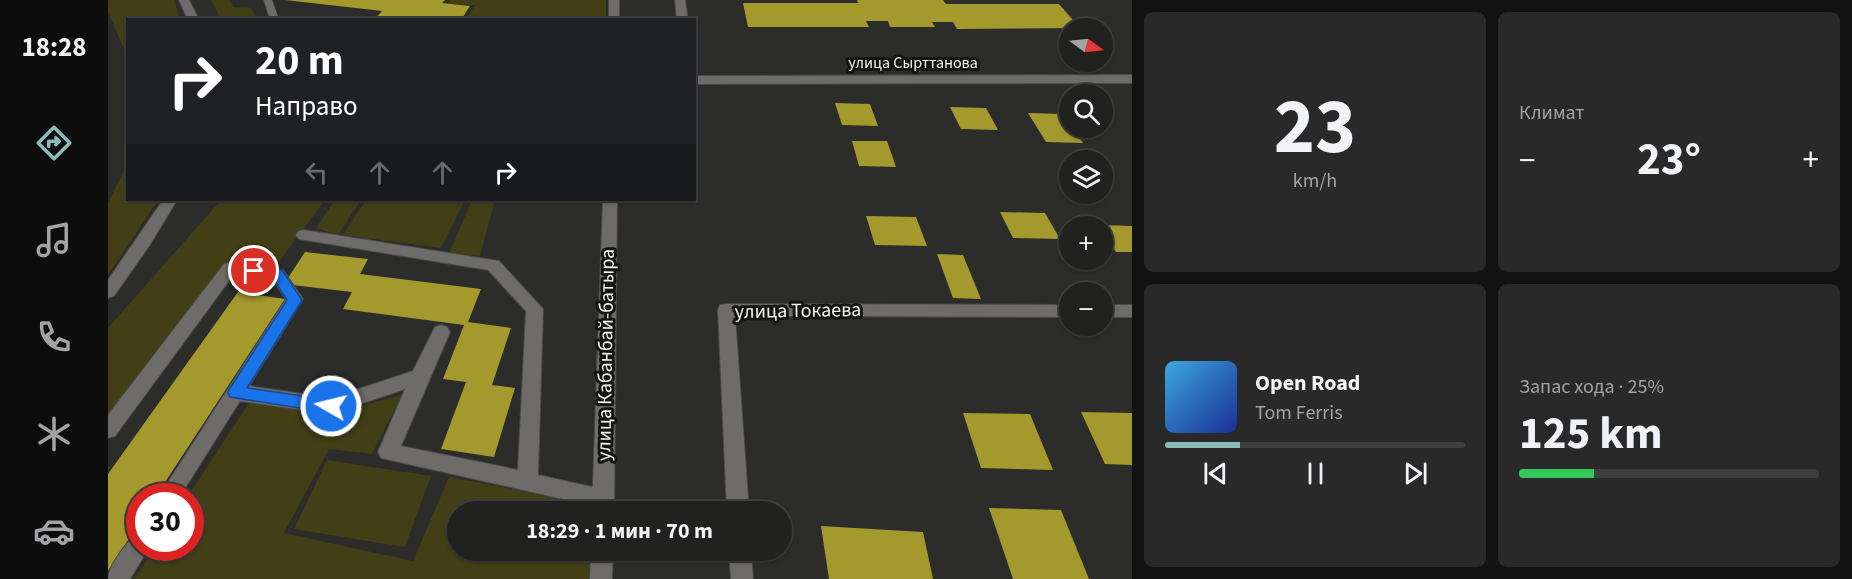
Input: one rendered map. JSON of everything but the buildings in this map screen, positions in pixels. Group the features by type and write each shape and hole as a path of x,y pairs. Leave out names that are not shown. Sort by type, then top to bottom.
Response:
{"street":[{"path":"184,0 193,18"},
{"path":"614,0 614,18"},
{"path":"680,0 683,18"},
{"name":"улица Сырттанова","path":"696,80 1132,79"},
{"path":"108,291 144,242 169,201"},
{"name":"улица Кабанбай-батыра","path":"603,501 610,201"},
{"path":"304,235 493,265 535,309 528,482"},
{"path":"108,430 230,268 277,274 295,300 177,483"},
{"name":"улица Токаева","path":"737,501 726,310 1059,311"},
{"path":"1113,311 1132,311"},
{"path":"441,332 388,452 528,482 590,501"},
{"path":"235,392 331,406 420,376"},
{"path":"117,579 128,561"},
{"path":"601,579 602,561"},
{"path":"741,561 742,579"}],"lane":[{"path":"268,0 274,18"}],"shaded area":[{"path":"108,0 175,0 179,18 126,18 126,54 108,12"},
{"path":"211,0 229,0 234,7 251,8 256,18 220,18"},
{"path":"451,0 606,0 606,18 467,18 475,5 448,4"},
{"path":"126,166 126,201 157,201 108,275 108,203"},
{"path":"220,201 324,201 278,263 229,262 108,421 108,328"},
{"path":"334,201 360,201 338,235 316,228"},
{"path":"365,201 464,201 441,248 343,235"},
{"path":"472,201 495,201 480,256 449,253"},
{"path":"402,395 372,454 329,449 284,533 413,561 449,477 573,501 447,501 447,561 591,561 590,579 134,579 146,561 204,561 204,483 197,483 249,403 330,414"},
{"path":"327,460 431,476 405,547 294,529"}],"route":[{"path":"254,271 277,274 295,300 235,392 331,406"}]}
